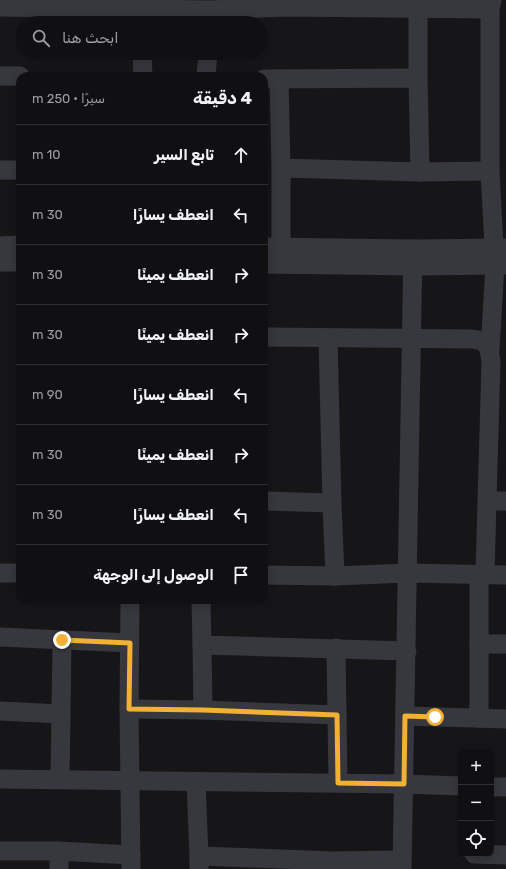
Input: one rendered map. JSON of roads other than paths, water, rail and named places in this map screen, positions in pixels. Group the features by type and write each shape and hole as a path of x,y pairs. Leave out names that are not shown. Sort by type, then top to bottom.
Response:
{"street":[{"path":"0,7 141,16 285,4 418,8 491,5 498,62 490,171 501,257 496,358 497,501 482,575 479,644 479,718"},
{"path":"418,8 420,172"},
{"path":"142,60 143,72"},
{"path":"206,72 207,60"},
{"path":"0,76 16,76"},
{"path":"413,258 272,247 281,168 271,79 418,78"},
{"path":"281,168 420,172 490,171"},
{"path":"0,170 16,170"},
{"path":"0,246 16,245"},
{"path":"268,264 413,258 501,257"},
{"path":"196,782 199,863 333,865 402,864 413,258"},
{"path":"0,262 16,262"},
{"path":"268,337 328,339 475,339 487,344 496,358"},
{"path":"328,339 335,576"},
{"path":"268,501 332,503"},
{"path":"0,573 16,573"},
{"path":"268,576 335,576 408,573 506,575"},
{"path":"0,851 59,860 131,862 129,709 130,604"},
{"path":"201,604 203,710"},
{"path":"0,637 130,643"},
{"path":"60,779 62,640"},
{"path":"479,644 506,644"},
{"path":"202,645 407,651"},
{"path":"336,648 338,783"},
{"path":"129,709 337,715"},
{"path":"0,711 61,714"},
{"path":"405,716 506,718"},
{"path":"0,779 458,786"},
{"path":"494,787 506,787"},
{"path":"474,859 506,855"}]}
